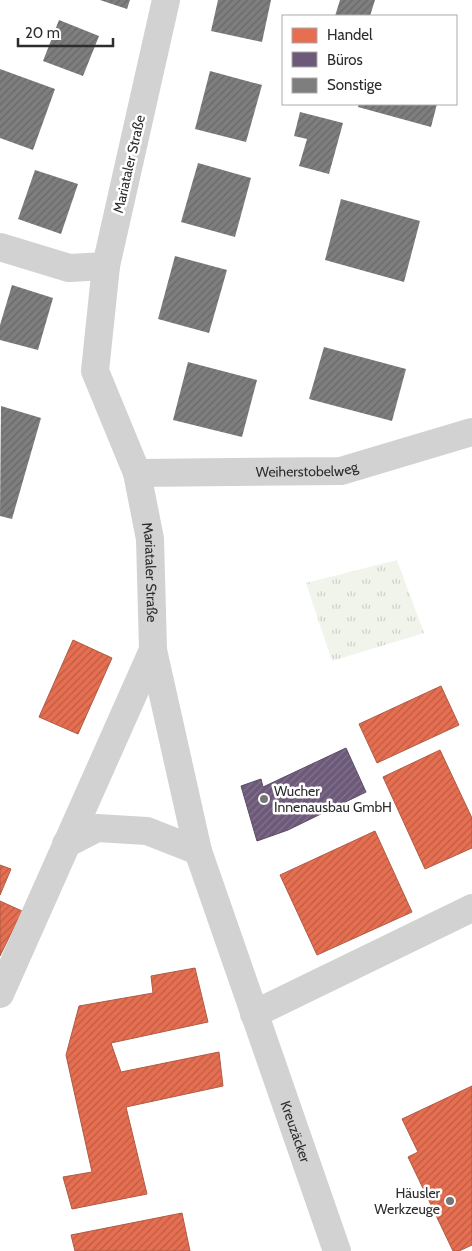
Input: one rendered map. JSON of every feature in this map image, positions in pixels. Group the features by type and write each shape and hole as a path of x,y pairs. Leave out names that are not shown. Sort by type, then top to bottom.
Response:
{"street":[{"name":"Mariataler Straße","path":"166,0 106,266 95,371 137,474 150,540 153,650 198,851"},
{"path":"0,247 69,268 106,266"},
{"name":"Weiherstobelweg","path":"137,474 341,471 472,432"},
{"path":"0,994 153,650"},
{"path":"66,844 97,828 147,831 198,851"},
{"name":"Kreuzäcker","path":"198,851 337,1251"},
{"path":"254,1014 472,908"}],"green space":[{"path":"397,560 424,633 332,661 306,583"}],"building: Handel":[{"path":"73,640 112,658 78,734 39,717"},
{"path":"441,686 459,725 377,763 359,724"},
{"path":"440,750 472,818 472,848 425,869 383,777"},
{"path":"375,831 412,912 317,955 280,875"},
{"path":"0,865 11,869 0,895"},
{"path":"0,901 22,911 0,956"},
{"path":"195,968 208,1022 111,1043 121,1072 219,1052 223,1086 126,1107 147,1194 72,1209 63,1177 92,1172 66,1055 79,1006 153,993 151,976"},
{"name":"Häusler Werkzeuge","path":"472,1086 472,1245 459,1251 453,1251 408,1157 418,1152 402,1119"},
{"path":"182,1213 190,1251 75,1251 71,1235"}],"building: Büros":[{"path":"346,748 366,792 288,830 257,841 241,786 261,779 263,787"}],"building: Sonstige":[{"path":"100,0 130,0 127,9"},
{"path":"218,0 271,0 262,42 211,31"},
{"path":"340,0 375,0 370,15 335,15"},
{"path":"59,20 99,36 83,76 43,61"},
{"path":"0,69 55,89 33,150 0,138"},
{"path":"210,71 262,85 246,142 195,129"},
{"path":"359,105 437,105 431,127 358,107"},
{"path":"300,112 343,123 329,174 299,166 307,139 294,136"},
{"path":"198,163 251,178 235,237 181,222"},
{"path":"35,170 78,184 61,234 18,219"},
{"path":"341,199 420,221 404,282 325,260"},
{"path":"175,256 227,270 209,333 158,319"},
{"path":"12,285 53,298 38,350 0,340 0,325"},
{"path":"324,347 406,369 392,421 309,399"},
{"path":"188,362 257,380 242,437 173,420"},
{"path":"1,406 41,418 12,519 0,516"}],"place":[{"name":"Wucher Innenausbau GmbH","path":"264,799"},
{"name":"Häusler Werkzeuge","path":"450,1201"}]}
